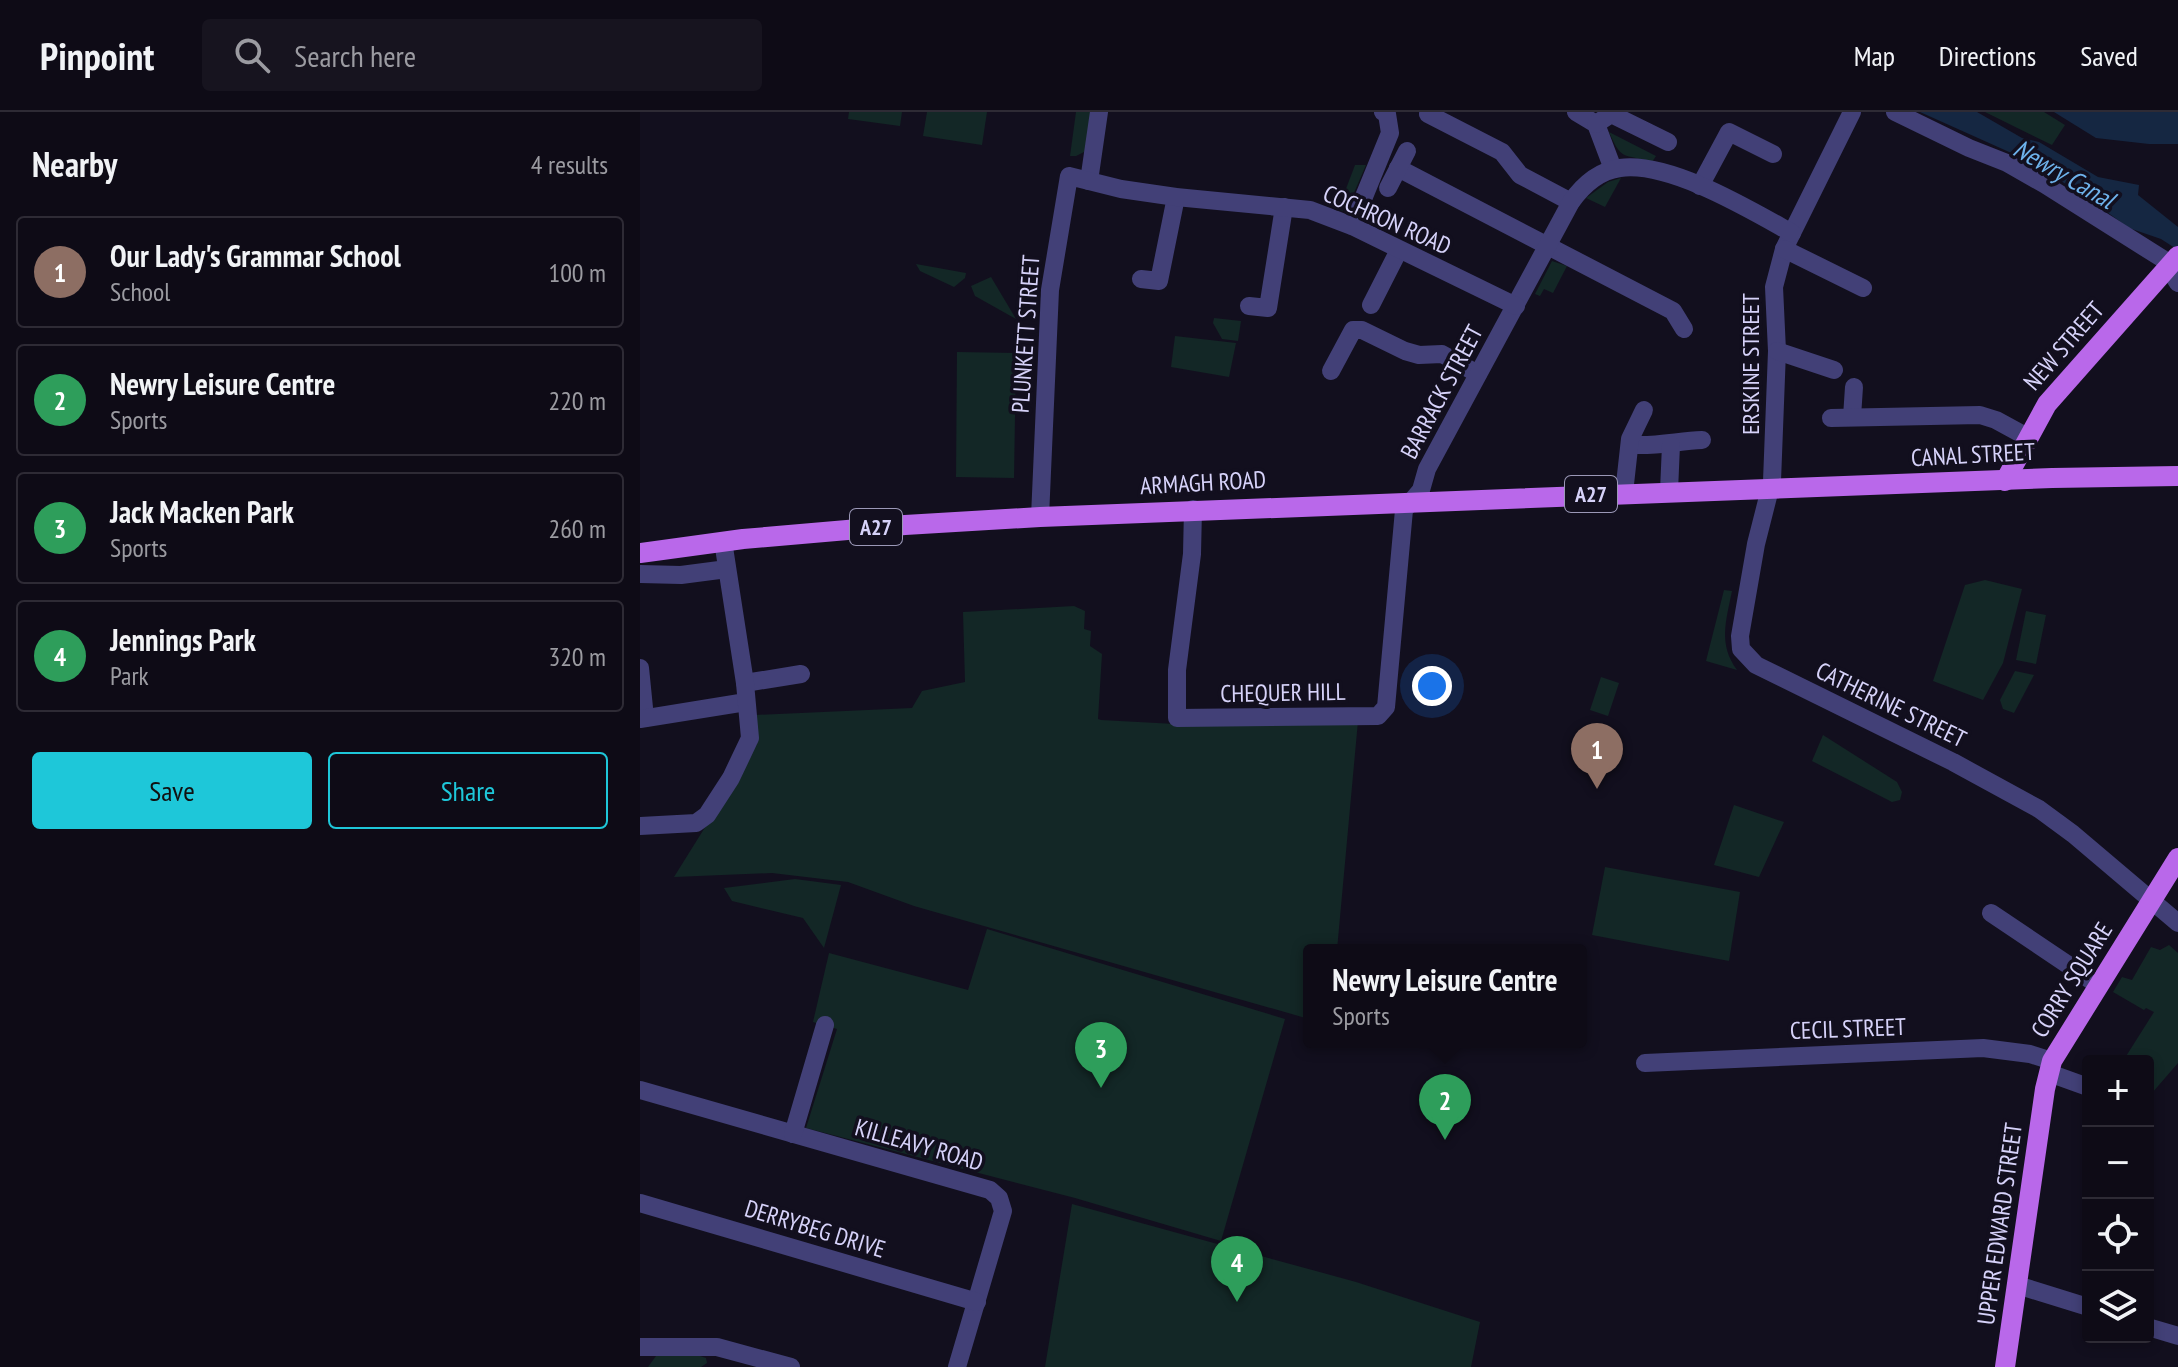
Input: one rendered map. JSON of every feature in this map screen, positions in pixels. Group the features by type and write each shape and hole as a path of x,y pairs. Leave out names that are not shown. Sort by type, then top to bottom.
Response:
{"main road":[{"name":"NEW STREET","path":"2005,481 2047,404 2114,326 2175,269"},
{"name":"CANAL STREET","path":"1770,488 2178,476"},
{"name":"ARMAGH ROAD","path":"640,553 723,541 1040,517 1770,488"},
{"name":"CORRY SQUARE","path":"2049,1075 2098,985 2178,858"},
{"name":"UPPER EDWARD STREET","path":"2005,1367 2049,1075"}],"street":[{"path":"1089,181 1099,112"},
{"path":"1352,226 1390,133 1387,114 1383,112"},
{"path":"1576,112 1596,124 1613,169 1640,168 1700,186 1863,288"},
{"name":"ERSKINE STREET","path":"1770,488 1777,351 1774,287 1788,241 1852,112"},
{"path":"1895,112 2007,163 2156,254 2175,269"},
{"path":"1428,114 1502,152 1520,175 1571,202"},
{"path":"1596,124 1611,114 1668,142"},
{"path":"1700,186 1729,132 1773,154"},
{"path":"1388,188 1407,151"},
{"path":"1398,168 1673,311 1684,329"},
{"name":"BARRACK STREET","path":"1412,501 1421,490 1427,469 1571,202 1593,178 1613,169"},
{"name":"PLUNKETT STREET","path":"1040,517 1050,290 1069,176 1089,181"},
{"name":"COCHRON ROAD","path":"1089,181 1176,197 1310,210 1352,226 1516,306"},
{"path":"1141,279 1159,281 1176,197"},
{"path":"1249,306 1268,308 1284,207"},
{"path":"1371,305 1399,250"},
{"path":"1331,371 1353,330 1362,330 1405,351 1419,355 1442,354 1478,374"},
{"path":"1777,351 1834,370"},
{"path":"1852,417 1854,387"},
{"path":"1624,493 1630,439 1644,410"},
{"path":"1831,418 1980,415 2029,438"},
{"path":"1635,445 1671,445 1676,441 1702,440"},
{"path":"1669,491 1671,445"},
{"name":"CATHERINE STREET","path":"1770,488 1740,636 1741,649 1756,665 1953,762 2039,809 2073,834 2151,902"},
{"name":"CHEQUER HILL","path":"1193,509 1192,554 1177,670 1177,718 1378,716 1386,707 1404,510 1412,501"},
{"path":"640,826 696,823 707,815 731,778 750,738 745,683 723,541"},
{"path":"640,574 681,575 727,569"},
{"path":"640,668 643,719 746,702"},
{"path":"745,683 801,674"},
{"path":"2151,902 2178,923"},
{"path":"1991,913 2098,985"},
{"path":"793,1134 825,1025"},
{"name":"CECIL STREET","path":"1645,1063 1983,1048 2030,1054 2049,1075 2082,1085"},
{"name":"KILLEAVY ROAD","path":"640,1090 990,1190 999,1198 1003,1211 957,1367"},
{"name":"DERRYBEG DRIVE","path":"640,1203 977,1302"},
{"path":"2017,1285 2082,1305"},
{"path":"2154,1329 2178,1336"},
{"path":"640,1347 717,1347 791,1367"}],"green space":[{"path":"849,112 902,112 900,126 848,119"},
{"path":"927,112 987,112 982,145 923,136"},
{"path":"1076,112 1091,112 1086,151 1070,156"},
{"path":"1985,112 2044,112 2065,125 2052,145"},
{"path":"1609,132 1656,156 1652,162 1624,155"},
{"path":"1355,165 1366,165 1347,209 1338,210"},
{"path":"1621,178 1605,207 1586,198 1608,182"},
{"path":"1552,261 1567,266 1553,293 1544,289 1540,296 1535,294"},
{"path":"916,264 966,273 965,278 954,287 920,271"},
{"path":"991,277 1016,319 975,296 971,286"},
{"path":"1214,318 1241,321 1238,341 1222,339 1213,323"},
{"path":"1175,336 1236,343 1229,377 1171,367"},
{"path":"957,352 1016,353 1014,478 956,477"},
{"path":"1985,580 2022,589 2003,663 1983,700 1933,681 1965,585"},
{"path":"1724,590 1732,591 1725,641 1737,670 1706,661"},
{"path":"1074,606 1085,611 1084,629 1091,631 1090,646 1102,654 1098,719 1101,720 1175,724 1358,721 1338,944 1303,944 1303,1017 914,906 848,882 772,873 674,877 757,744 755,715 912,708 922,691 965,682 963,612"},
{"path":"2026,611 2046,615 2036,664 2016,660"},
{"path":"2015,671 2034,675 2014,713 2003,709 2000,700"},
{"path":"1601,677 1619,683 1608,716 1590,710"},
{"path":"1823,735 1897,782 1902,792 1900,800 1892,802 1812,761"},
{"path":"1734,805 1784,822 1759,877 1714,865"},
{"path":"1605,867 1740,892 1729,961 1592,935"},
{"path":"795,879 841,885 824,948 803,918 732,901 724,888"},
{"path":"987,929 1285,1019 1221,1241 1075,1198 806,1128 837,1029 813,1022 829,953 968,990"},
{"path":"2169,945 2178,953 2178,1063 2154,1091 2154,1055 2127,1055 2154,1012 2144,1010 2113,992 2122,977 2132,980 2151,947 2160,950"},
{"path":"1072,1204 1356,1282 1480,1322 1471,1367 1045,1367"},
{"path":"656,1356 700,1356 706,1358 707,1363 701,1367 648,1367"}],"water":[{"name":"Newry Canal","path":"1920,112 1977,112 2022,138 2039,142 2098,177 2139,185 2138,195 2178,227 2178,250 2161,239 2129,228 2027,160"},
{"path":"2054,112 2178,112 2178,144 2096,138"}],"place":[{"name":"Our Lady's Grammar School","path":"1597,789"},
{"name":"Jack Macken Park","path":"1101,1088"},
{"name":"Newry Leisure Centre","path":"1445,1140"},
{"name":"Jennings Park","path":"1237,1302"}]}
